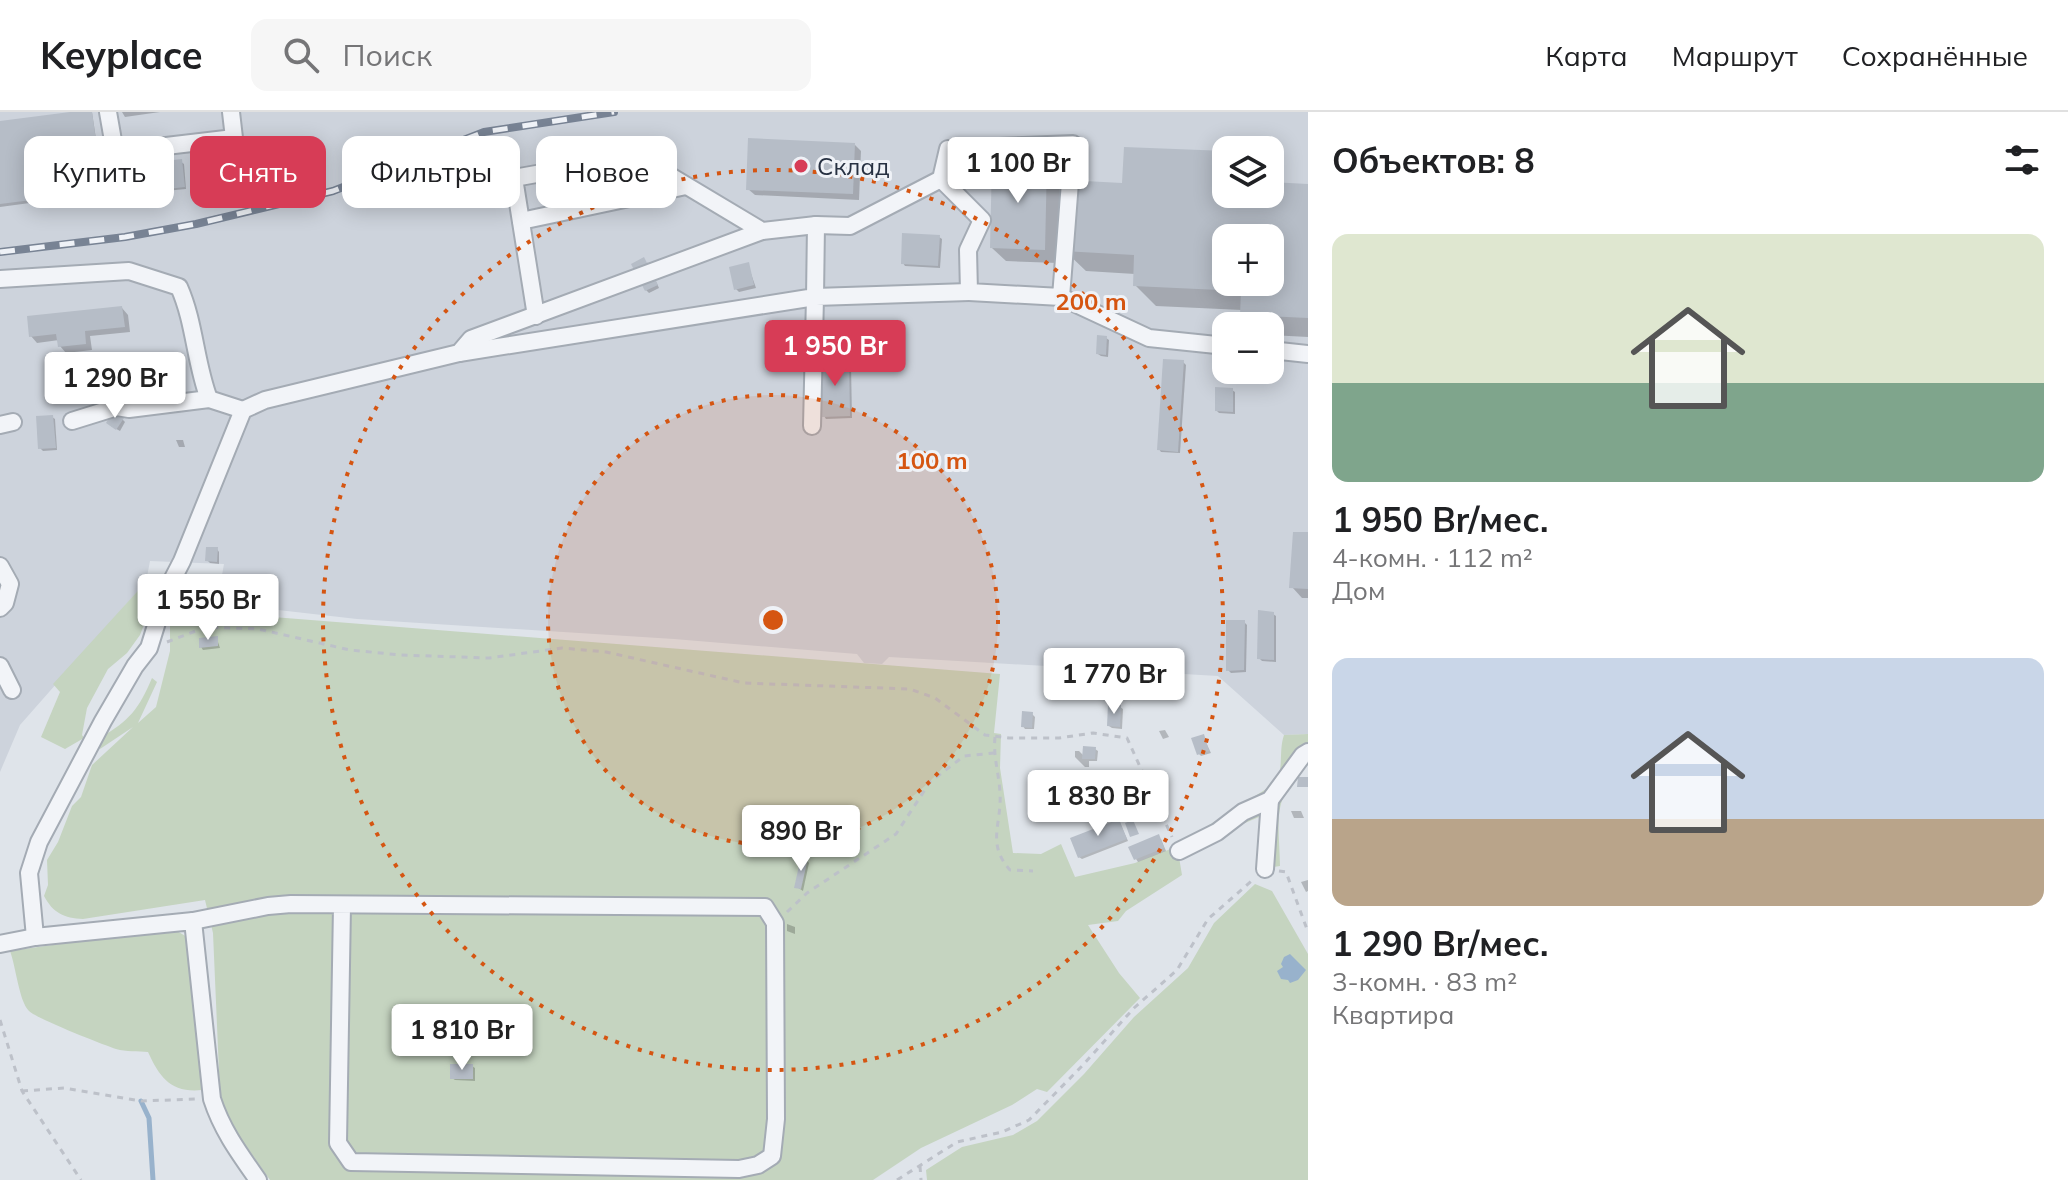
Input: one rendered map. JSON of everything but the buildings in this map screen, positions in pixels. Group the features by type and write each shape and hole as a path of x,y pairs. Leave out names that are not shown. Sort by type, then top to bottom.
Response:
{"street":[{"path":"108,112 115,152 234,138 231,112"},
{"path":"459,353 471,339 762,231 816,225 850,226 941,179 948,149 1073,144 1061,297"},
{"path":"536,316 514,178 637,156 762,231"},
{"path":"941,179 982,220 968,250 969,292"},
{"path":"521,221 686,186"},
{"path":"812,426 816,225"},
{"path":"0,279 129,271 179,287 190,312 199,372 209,399"},
{"path":"72,421 117,407 129,409 209,399 243,410 265,400 459,353 815,297 969,292 1061,297 1149,338 1212,345"},
{"path":"1284,351 1308,354"},
{"path":"35,937 29,873 39,842 103,721 149,648 167,590 182,561 243,410"},
{"path":"0,566 10,584 5,603 0,608"},
{"path":"0,666 12,690"},
{"path":"1179,851 1217,832 1243,812 1270,800 1308,752"},
{"path":"1265,869 1270,800"},
{"path":"0,944 35,937 193,921 268,906 342,906 765,907 775,923 776,1119 772,1156 758,1165 739,1169 351,1162 338,1143 342,906"},
{"path":"193,921 212,1099 230,1142 258,1180"}],"path":[{"path":"149,648 206,627 258,629 350,650 401,655 489,658 562,648 606,652 744,683 910,689 935,698 985,735 1059,738 1093,733 1127,738 1179,851"},
{"path":"995,737 994,753 1000,792 995,839 1000,859 1010,870 1033,871"},
{"path":"775,923 807,893 896,834 930,782 964,756 994,753"},
{"path":"897,1180 957,1142 1002,1132 1029,1120 1134,1008 1177,970 1208,919 1265,869 1286,872 1308,932"},
{"path":"0,1020 22,1091 81,1180"},
{"path":"22,1091 64,1088 141,1101 212,1099"},
{"path":"920,1166 921,1180"}],"shaded area":[{"path":"0,112 1308,112 1308,734 1284,735 1218,676 889,657 882,664 864,663 857,654 357,619 217,603 224,564 150,561 146,582 20,725 0,772"}],"green space":[{"path":"146,582 153,601 140,635 127,653 108,669 87,708 84,738 65,749 41,737 60,692 53,684"},
{"path":"170,609 1000,674 994,733 1001,734 1000,768 1013,853 1041,854 1061,844 1075,877 1135,863 1173,848 1274,784 1279,773 1284,735 1308,734 1308,764 1288,787 1283,799 1279,822 1280,866 1259,869 1259,817 1212,837 1179,857 1182,875 1126,911 1118,921 1088,925 1119,973 1140,998 1047,1092 1037,1089 1012,1105 921,1148 873,1180 270,1180 223,1113 213,933 205,900 83,919 60,914 44,896 48,885 47,860 58,842 72,806 81,797 92,765 133,727 100,749 101,737 132,713 152,678 157,682 138,723 156,707 170,651"},
{"path":"1255,884 1272,891 1308,954 1308,1180 927,1180 926,1170 962,1147 1013,1135 1037,1121 1134,1017 1188,968 1214,923"},
{"path":"172,928 187,937 202,1090 182,1089 168,1082 148,1052 109,1047 43,1019 26,1006 10,951"}],"water":[{"path":"1290,954 1306,970 1298,980 1290,983 1281,979 1277,971 1283,967 1284,957"}],"waterway":[{"path":"141,1101 149,1118 153,1180"}],"railway":[{"path":"0,252 125,237 196,224 333,191 484,132 614,112"}],"place":[{"name":"Склад","path":"801,166"}]}
